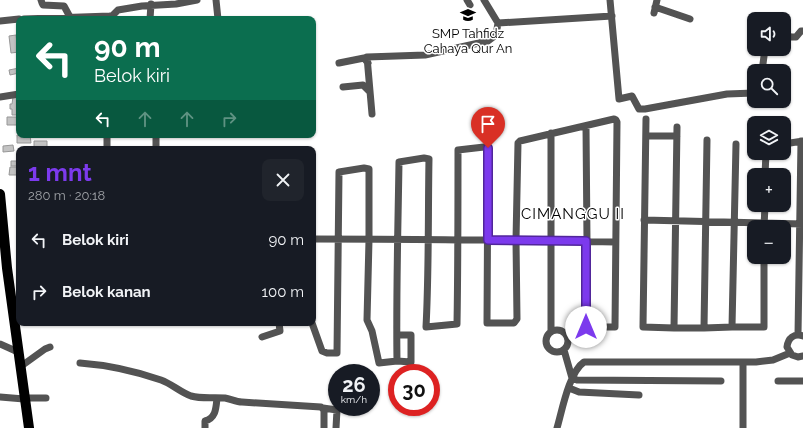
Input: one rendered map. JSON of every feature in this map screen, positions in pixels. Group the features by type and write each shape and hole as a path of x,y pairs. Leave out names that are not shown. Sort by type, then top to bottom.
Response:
{"highway":[{"path":"0,194 15,297 16,315"},
{"path":"17,326 18,352 29,428"}],"street":[{"path":"41,0 44,4 64,6 69,16"},
{"path":"113,16 119,10 151,4 176,4 197,0"},
{"path":"216,0 218,16"},
{"path":"372,114 367,57 425,55 488,41 496,35 498,23 484,0"},
{"path":"610,0 620,99 632,96 639,109 645,109 727,94 747,93"},
{"path":"150,16 151,4"},
{"path":"655,7 690,19"},
{"path":"498,23 612,16"},
{"path":"0,21 16,19"},
{"path":"791,38 796,37 801,30 803,31"},
{"path":"339,63 364,58 368,63"},
{"path":"343,87 363,85 369,91"},
{"path":"0,97 16,94"},
{"path":"397,361 399,162 424,158 429,159 429,240 426,327 457,324 458,150 484,146 488,148 487,323 514,323 516,319 518,143 520,141 551,133 614,119 616,120 614,327 586,327 586,126"},
{"path":"646,119 643,328 764,327 764,264"},
{"path":"674,328 677,127"},
{"path":"551,133 551,331 546,341 548,347 554,351 564,350 568,344 568,337 566,334 560,330 551,331"},
{"path":"646,136 677,136"},
{"path":"704,328 707,140"},
{"path":"791,143 802,141 801,336 792,336 788,341 787,347 790,353 795,356 803,356"},
{"path":"732,327 736,144"},
{"path":"313,326 322,351 327,353 337,353 340,172 364,168 369,169 370,240 367,320 372,331 379,363 397,361 411,362 411,335 397,335"},
{"path":"644,220 747,223"},
{"path":"791,224 801,224"},
{"path":"316,238 615,242"},
{"path":"262,337 280,331 279,326"},
{"path":"0,344 18,352"},
{"path":"20,367 45,348 50,347"},
{"path":"564,350 572,378"},
{"path":"557,428 572,378 578,366 584,362 767,362 790,353"},
{"path":"743,362 743,428"},
{"path":"80,363 96,364 121,369 161,380 190,395 226,398 232,401 242,402 305,405 337,410 336,428"},
{"path":"572,378 582,380 722,381"},
{"path":"778,381 803,381"},
{"path":"569,388 579,392 639,395"},
{"path":"0,397 24,399 46,398"},
{"path":"205,428 205,421 211,420 215,414 217,398"},
{"path":"323,408 324,428"}],"building":[{"path":"16,35 16,52 11,53 9,36"},
{"path":"16,69 16,74 10,75 9,70"},
{"path":"13,97 16,97 16,115 12,115 10,104 12,104"},
{"path":"7,117 16,117 16,125 7,125"},
{"path":"17,138 30,138 31,143 17,143"},
{"path":"34,141 47,141 47,146 34,146"},
{"path":"13,145 14,151 3,152 3,146"},
{"path":"11,161 16,161 16,166 11,166"},
{"path":"10,167 16,167 16,175 9,175"}],"place":[{"name":"SMP Tahfidz Cahaya Qur An","path":"468,15"}],"district":[{"name":"CIMANGGU II","path":"573,214"}],"route":[{"path":"488,148 488,240 586,241 586,327"}]}
